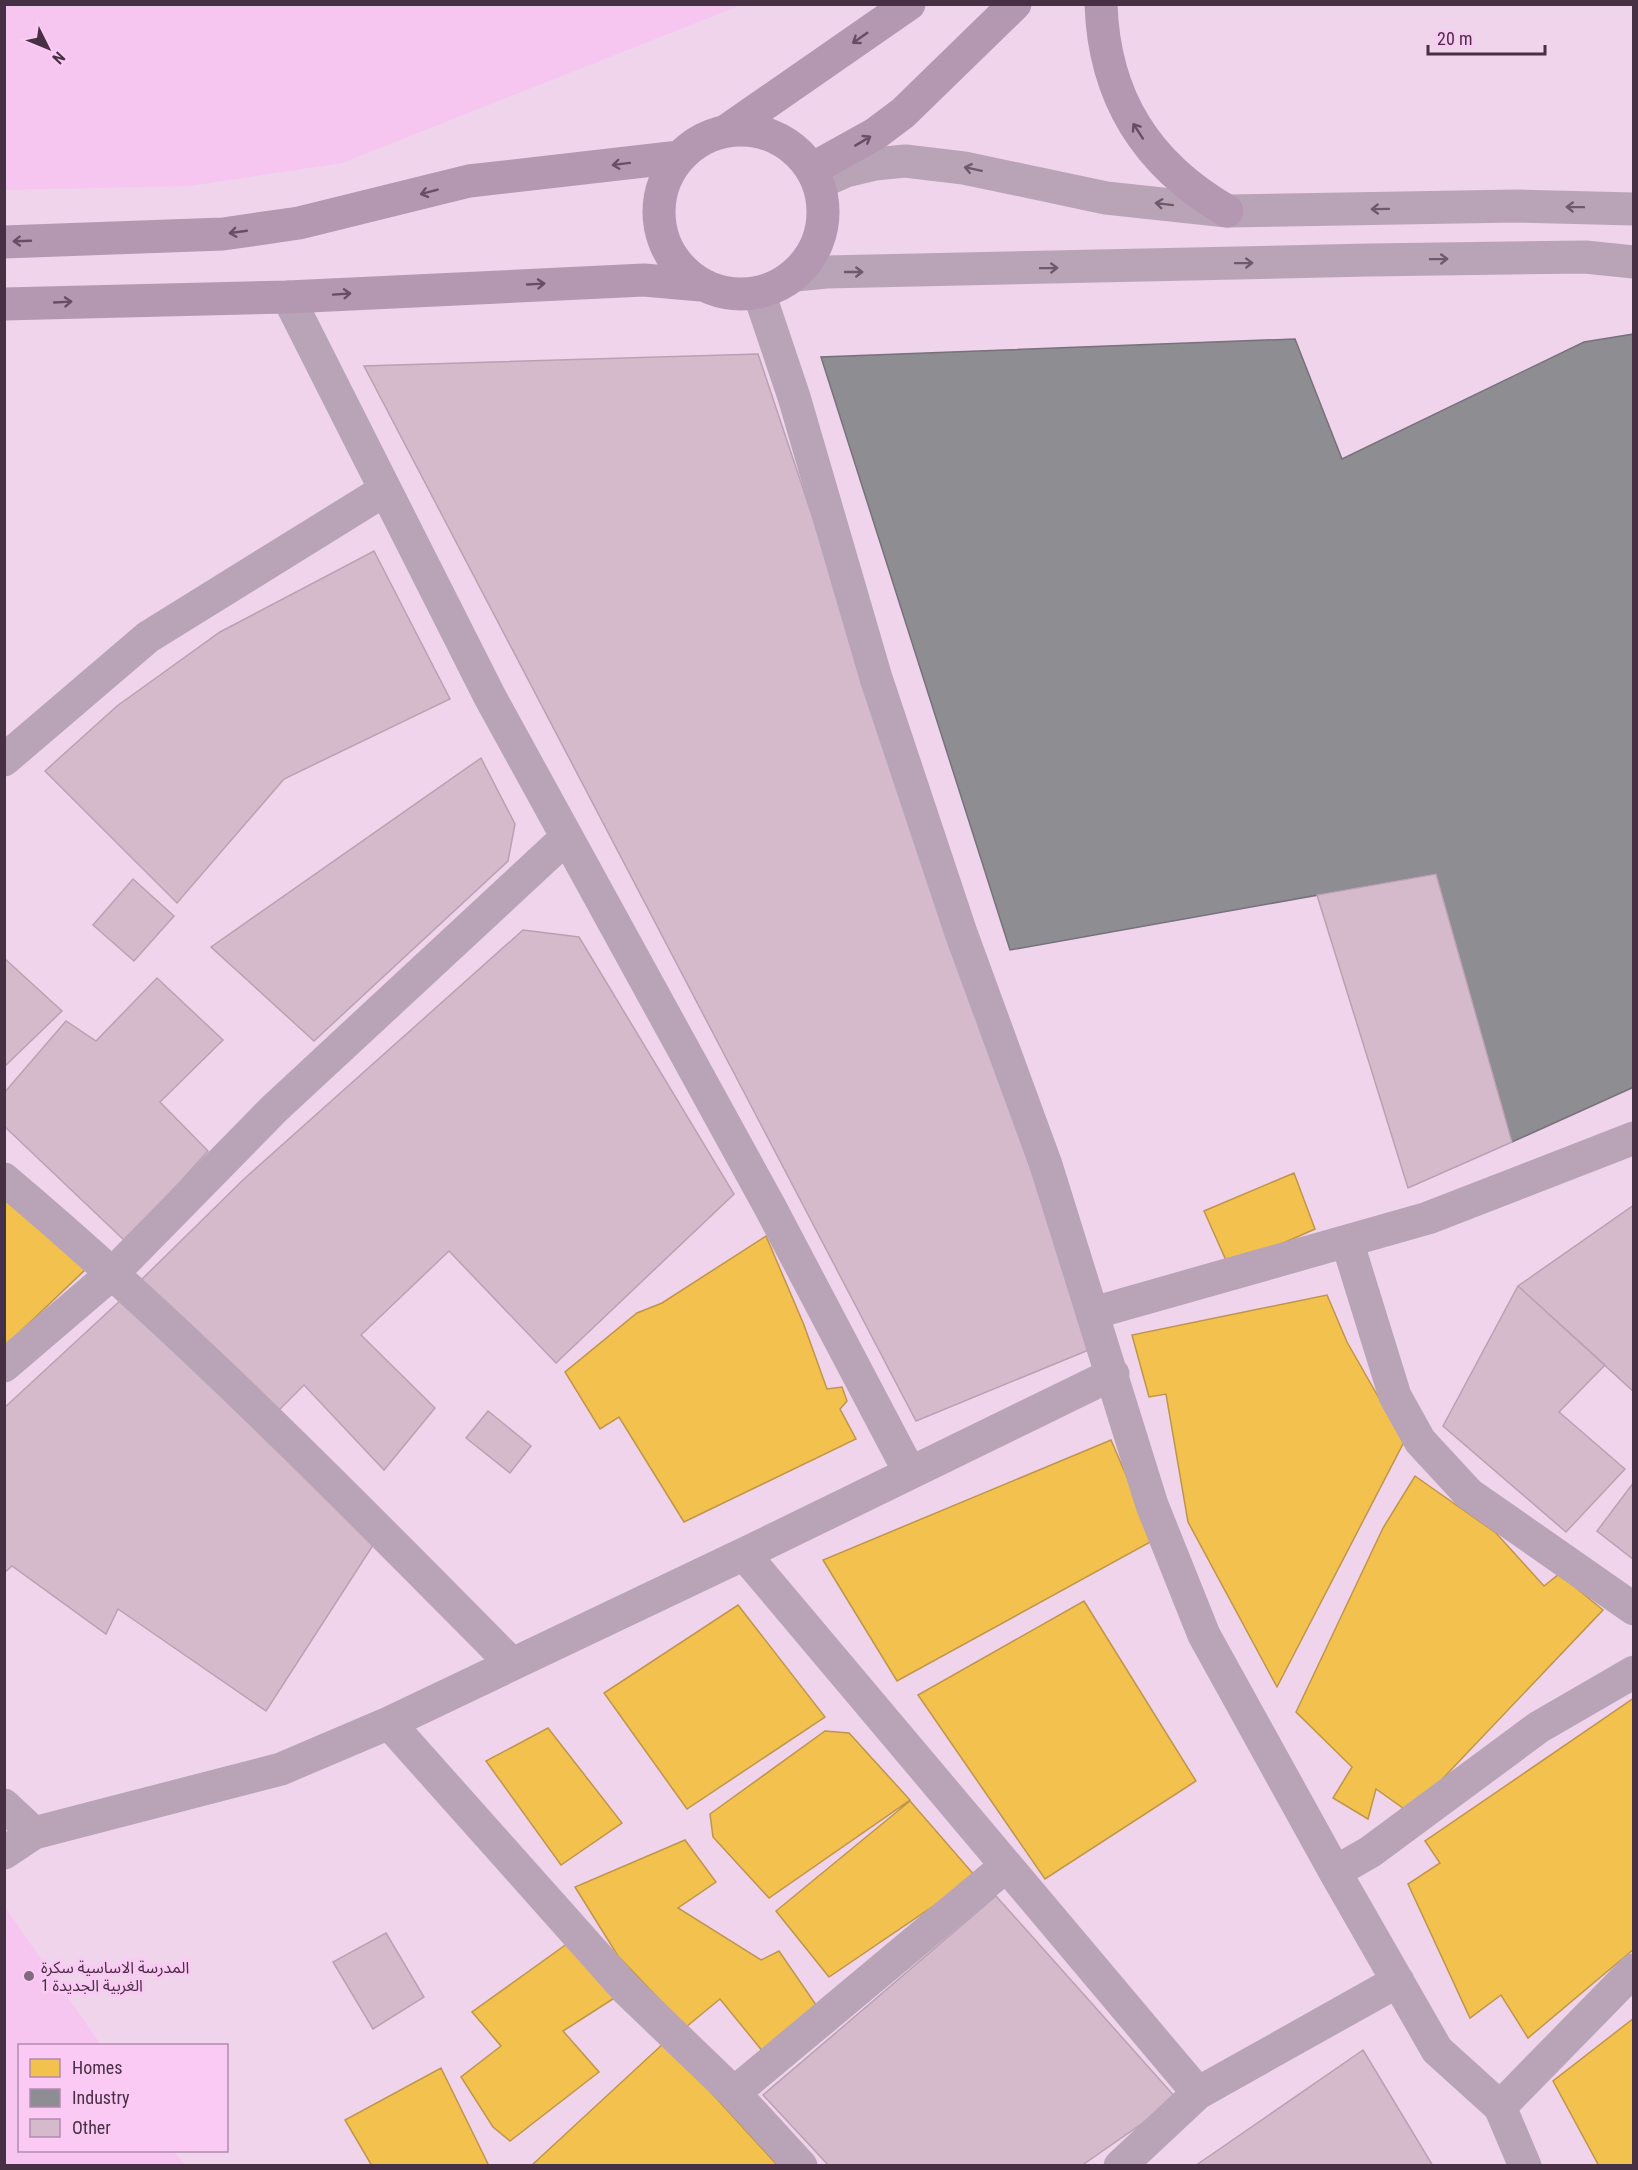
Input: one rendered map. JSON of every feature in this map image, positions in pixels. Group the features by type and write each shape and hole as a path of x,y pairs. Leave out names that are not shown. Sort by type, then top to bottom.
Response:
{"main road":[{"path":"815,176 903,113 1015,4"},
{"path":"1101,4 1106,56 1114,83 1140,135 1179,179 1227,212"},
{"path":"726,131 900,7"},
{"path":"4,304 288,297 644,280 701,285 720,292 739,295 759,293 779,286 796,274 812,255 821,232 824,207 815,176 796,150 775,137 751,130 726,131 709,136 679,157 666,178 659,202 659,226 668,250 682,270 701,285"},
{"path":"4,242 223,234 309,220 469,181 679,157"}],"street":[{"path":"815,176 875,164 905,161 935,162 1106,198 1227,212 1517,206 1634,209"},
{"path":"796,274 1369,260 1585,257 1634,262"},
{"path":"759,293 794,398 876,678 961,933 1046,1165 1152,1505 1204,1635 1437,2050 1500,2107 1525,2166"},
{"path":"288,297 490,697 770,1207 910,1473"},
{"path":"4,760 148,637 386,490"},
{"path":"4,1366 114,1272 274,1109 567,837"},
{"path":"1093,1313 1428,1218 1634,1138"},
{"path":"4,1179 114,1272 328,1478 512,1664"},
{"path":"1347,1241 1395,1396 1420,1441 1469,1494 1634,1609"},
{"path":"4,1853 34,1833 281,1769 389,1723 744,1554 1113,1374"},
{"path":"744,1554 1198,2094"},
{"path":"1335,1872 1370,1852 1539,1727 1634,1672"},
{"path":"389,1723 626,1989 734,2093 801,2166"},
{"path":"4,1805 34,1833"},
{"path":"734,2093 1006,1866"},
{"path":"1500,2107 1634,1970"},
{"path":"1120,2166 1198,2094 1398,1981"}],"shaded area":[{"path":"4,5 741,5 342,163 190,186 5,190"},
{"name":"المدرسة الاساسية سكرة الغربية الجديدة 1","path":"4,1906 100,2044 18,2044 18,2152 175,2152 185,2165 5,2165"}],"building: Homes":[{"path":"1294,1173 1315,1229 1229,1267 1204,1211"},
{"path":"4,1199 86,1269 4,1347"},
{"path":"766,1236 804,1325 827,1389 842,1387 847,1401 840,1409 856,1439 684,1522 619,1417 600,1429 565,1372 637,1313 662,1303"},
{"path":"1327,1295 1347,1342 1404,1442 1277,1687 1188,1522 1166,1394 1149,1397 1132,1335"},
{"path":"1111,1440 1154,1540 897,1681 823,1560"},
{"path":"1415,1476 1496,1533 1544,1586 1559,1574 1603,1610 1410,1813 1376,1789 1368,1819 1333,1798 1352,1767 1296,1712 1383,1528"},
{"path":"1084,1601 1196,1781 1045,1879 918,1695"},
{"path":"738,1605 825,1717 687,1809 604,1693"},
{"path":"1634,1698 1634,1949 1528,2038 1501,1995 1470,2018 1408,1884 1440,1863 1425,1841"},
{"path":"548,1728 622,1823 561,1865 486,1761"},
{"path":"825,1731 849,1733 910,1800 769,1898 713,1837 710,1814"},
{"path":"910,1801 976,1877 829,1977 776,1911"},
{"path":"685,1840 716,1882 678,1908 761,1960 779,1951 823,2015 764,2053 720,1999 686,2027 618,1956 575,1887"},
{"path":"571,1941 616,1997 563,2031 599,2072 510,2141 493,2127 461,2077 501,2046 472,2012"},
{"path":"1634,2018 1634,2166 1599,2166 1553,2081"},
{"path":"665,2042 778,2166 532,2166 532,2165"},
{"path":"441,2068 489,2166 372,2166 345,2120"}],"building: Industry":[{"path":"1634,334 1634,1087 1512,1142 1436,874 1010,950 821,357 1295,339 1342,459 1584,342"}],"building: Other":[{"path":"758,354 1091,1349 916,1421 364,366"},
{"path":"374,551 450,699 284,779 177,903 45,771 117,706 220,632"},
{"path":"481,758 515,824 508,861 314,1041 211,947"},
{"path":"1436,874 1512,1142 1408,1188 1317,895"},
{"path":"133,879 174,916 134,961 93,925"},
{"path":"523,930 579,937 734,1194 556,1363 449,1251 361,1335 435,1408 384,1470 304,1385 275,1414 136,1285 244,1179"},
{"path":"4,958 62,1011 4,1067"},
{"path":"157,978 223,1040 160,1102 208,1151 126,1242 4,1126 4,1093 66,1021 96,1041"},
{"path":"1634,1205 1634,1392 1518,1286"},
{"path":"1518,1286 1605,1365 1559,1412 1625,1469 1566,1532 1443,1426"},
{"path":"122,1299 377,1539 266,1711 118,1609 106,1634 12,1566 4,1573 4,1408"},
{"path":"488,1411 531,1446 510,1473 466,1438"},
{"path":"1634,1482 1634,1560 1597,1531"},
{"path":"996,1896 1177,2099 1081,2166 829,2166 763,2095"},
{"path":"386,1933 424,1997 373,2029 333,1962"},
{"path":"1363,2050 1433,2166 1195,2166"}],"place":[{"name":"المدرسة الاساسية سكرة الغربية الجديدة 1","path":"29,1976"}]}
